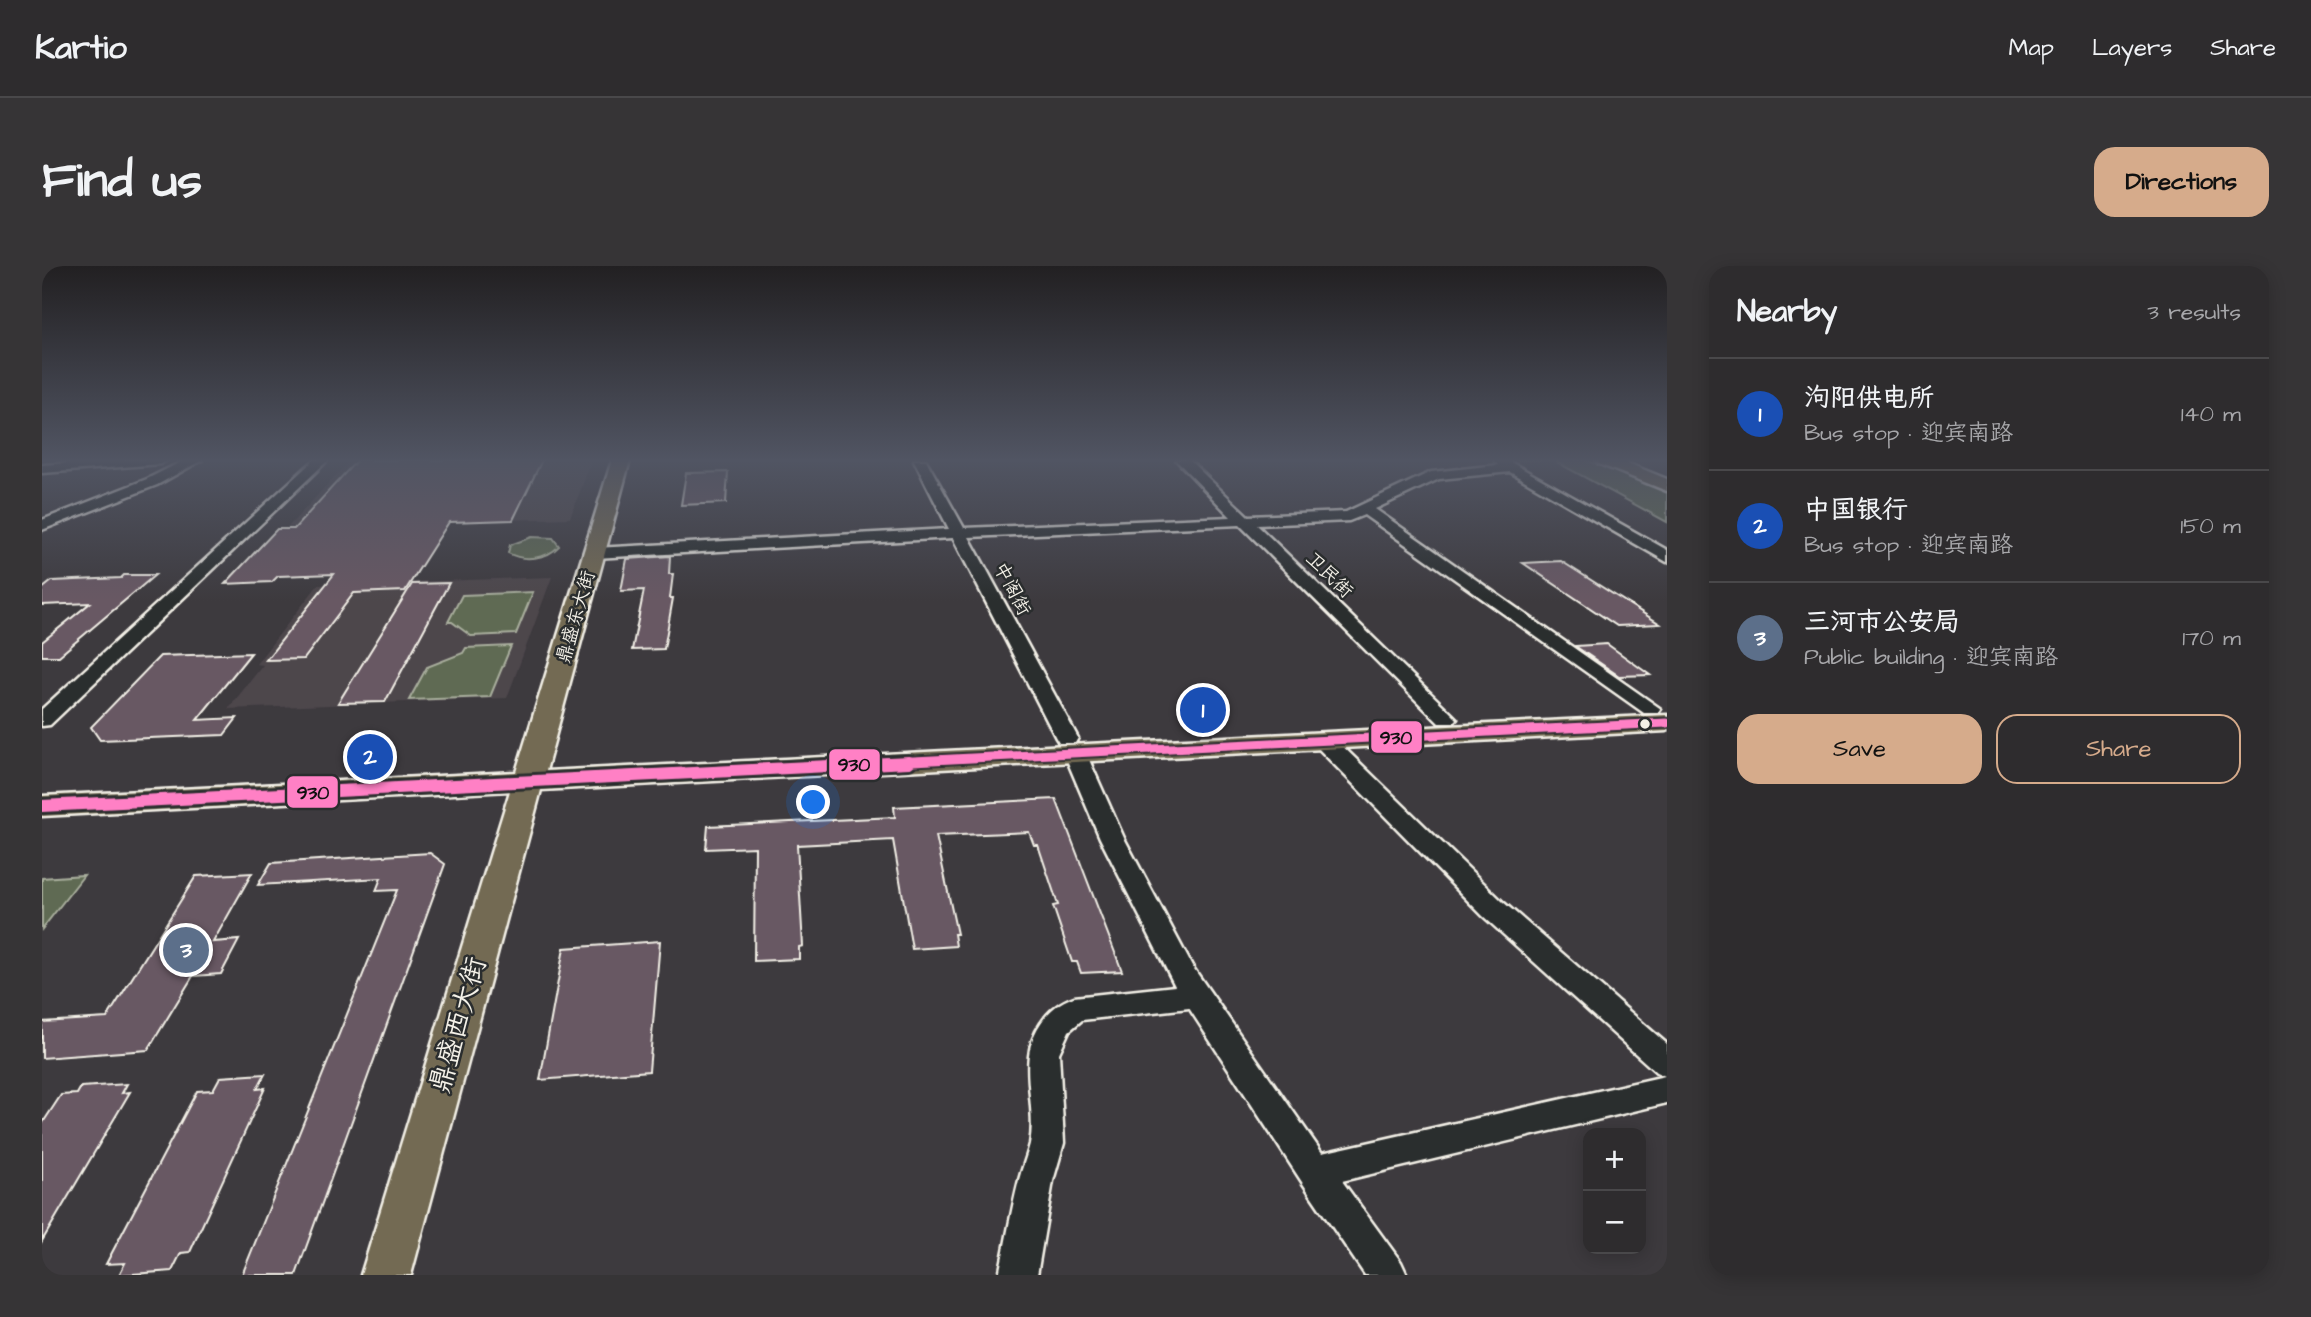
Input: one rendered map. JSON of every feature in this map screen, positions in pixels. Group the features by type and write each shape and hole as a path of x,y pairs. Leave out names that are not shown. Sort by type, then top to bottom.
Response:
{"main road":[{"name":"鼎盛东大街","path":"531,774 607,507"},
{"path":"42,806 531,774 1071,746 1446,719 1662,714"},
{"path":"1071,746 1323,740 1662,714"},
{"path":"42,790 531,774"},
{"name":"鼎盛西大街","path":"386,1275 531,774"}],"street":[{"path":"42,525 88,507"},
{"path":"42,720 270,507"},
{"name":"中阁街","path":"945,507 1071,746 1112,838 1182,973 1314,1171 1388,1275"},
{"name":"卫民街","path":"1230,507 1446,719"},
{"path":"1580,507 1667,557"},
{"path":"594,553 959,533 1349,516 1364,508 1662,714"},
{"path":"1323,740 1493,909 1667,1063"},
{"path":"1018,1275 1039,1165 1047,1142 1041,1076 1043,1055 1058,1019 1074,1009 1197,995"},
{"path":"1314,1171 1667,1090"}],"shaded area":[{"path":"306,507 574,507 570,518 288,527"},
{"path":"552,577 507,698 228,709 263,665 256,664 318,585"}],"green space":[{"path":"1640,507 1667,507 1667,522"},
{"path":"532,537 553,538 559,546 548,554 535,558 521,558 508,553 510,545"},
{"path":"533,592 516,634 471,636 448,622 462,595"},
{"path":"511,646 490,697 409,700 427,667 463,653 466,648"},
{"path":"84,875 42,929 42,878"}],"building":[{"path":"314,507 519,507 513,520 449,522 405,591 354,593 304,659 266,660 334,574 278,576 272,582 225,584 277,529 294,529"},
{"path":"670,556 669,574 673,574 670,598 673,598 664,649 632,650 644,590 621,591 627,559"},
{"path":"1561,561 1660,624 1617,626 1523,563"},
{"path":"124,575 155,575 59,656 42,656 42,642 90,603 42,605 42,589 52,581 121,578"},
{"path":"449,583 385,702 338,703 412,584"},
{"path":"1607,644 1650,675 1619,676 1575,646"},
{"path":"251,653 197,720 237,718 224,735 100,740 91,727 160,656"},
{"path":"1056,799 1122,971 1081,973 1077,962 1072,962 1053,906 1058,905 1038,845 1034,845 1029,832 936,836 957,934 954,934 956,946 912,949 893,840 797,845 803,946 799,947 799,959 754,961 755,847 706,849 708,826 895,817 894,807"},
{"path":"430,853 445,864 296,1275 242,1275 397,890 376,891 381,878 258,885 271,863"},
{"path":"252,873 213,942 239,940 221,974 193,976 148,1050 42,1058 42,1022 107,1018 196,876"},
{"path":"660,941 649,1071 540,1080 564,948"},
{"path":"265,1074 257,1089 265,1088 190,1252 181,1253 172,1271 119,1275 125,1263 106,1264 197,1091 213,1090 220,1077"},
{"path":"127,1084 122,1093 130,1092 42,1241 42,1124 61,1095 77,1094 81,1087"}],"transit line":[{"name":"930","path":"42,806 1667,723"}],"place":[{"name":"泃阳供电所","path":"1203,710"},
{"name":"中国银行","path":"370,757"},
{"name":"三河市公安局","path":"186,950"}]}
